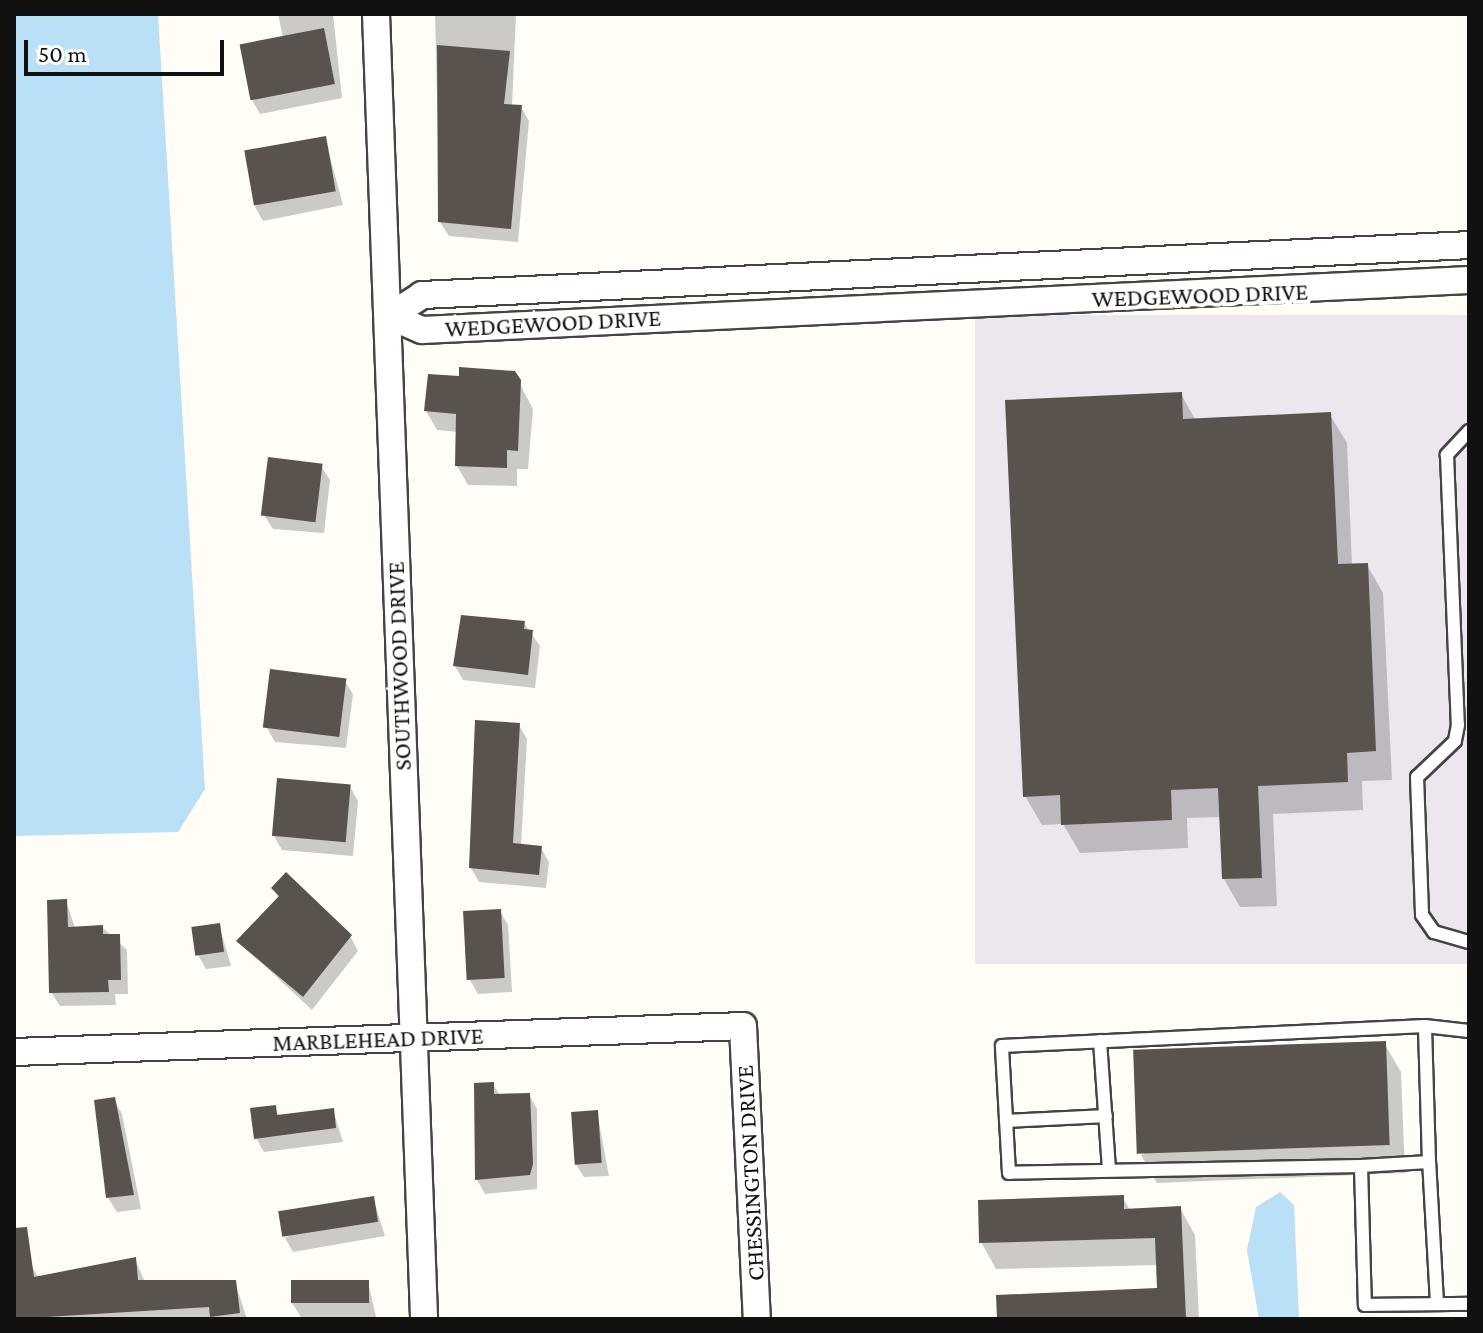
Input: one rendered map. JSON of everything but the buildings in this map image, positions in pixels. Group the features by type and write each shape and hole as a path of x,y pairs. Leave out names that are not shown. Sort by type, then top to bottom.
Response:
{"street":[{"name":"SOUTHWOOD DRIVE","path":"376,14 390,316 424,1319"},
{"name":"WEDGEWOOD DRIVE","path":"390,316 422,295 1469,245"},
{"name":"WEDGEWOOD DRIVE","path":"390,316 422,330 1469,280"},
{"name":"MARBLEHEAD DRIVE","path":"14,1052 743,1026"},
{"name":"CHESSINGTON DRIVE","path":"743,1026 757,1319"}],"lane":[{"path":"1469,431 1447,455 1457,733 1417,777 1422,915 1434,932 1469,942"},
{"path":"1425,1026 1437,1303"},
{"path":"1429,1162 1009,1173 1002,1046 1425,1026 1469,1031"},
{"path":"1100,1041 1109,1170"},
{"path":"1006,1121 1106,1116"},
{"path":"1361,1166 1365,1305 1469,1304"}],"shaded area":[{"path":"975,315 1469,315 1469,964 975,964"}],"water":[{"path":"14,14 158,14 205,789 178,832 14,836"},
{"path":"1280,1192 1294,1205 1299,1319 1259,1319 1247,1250 1256,1207"}]}
